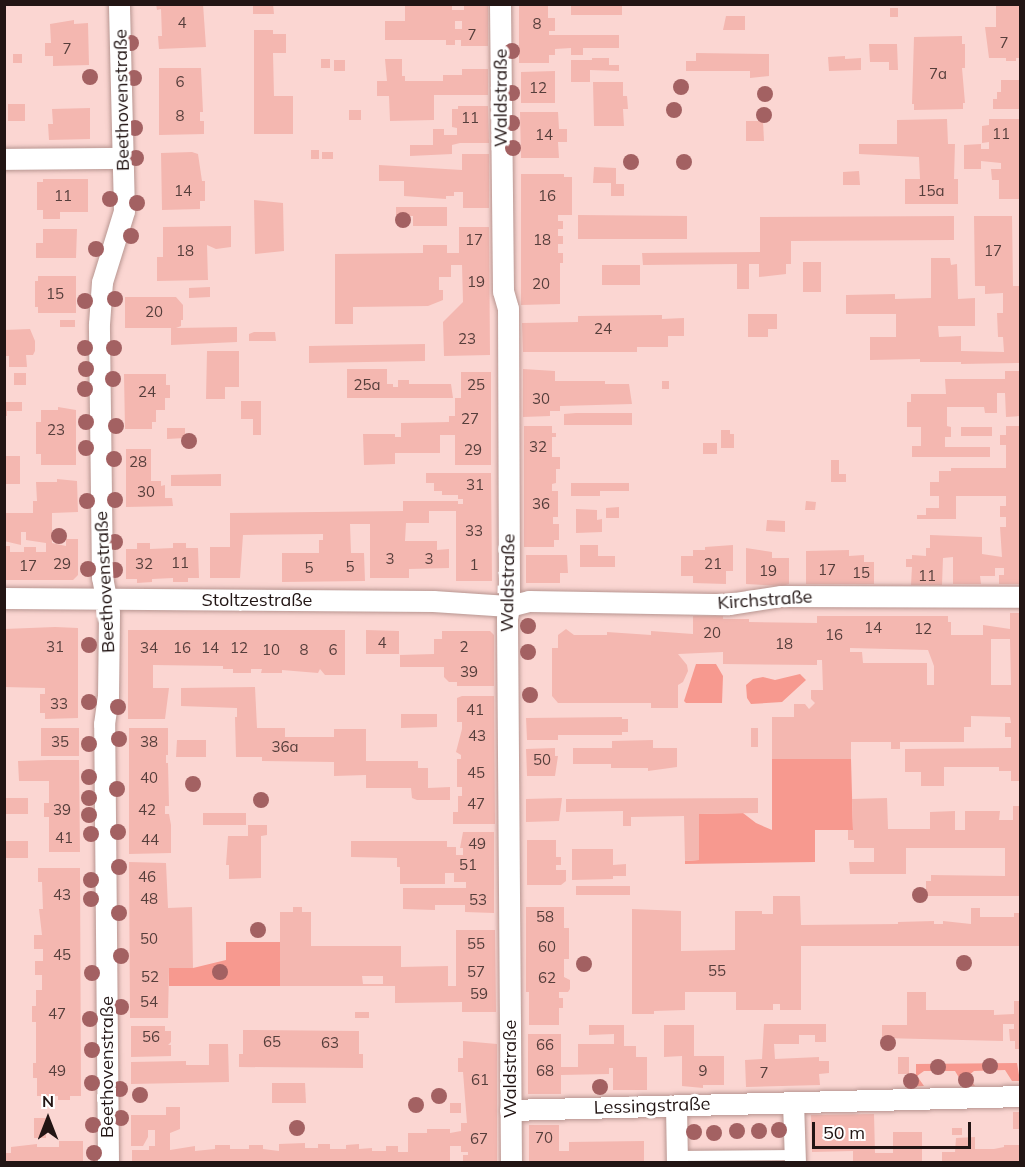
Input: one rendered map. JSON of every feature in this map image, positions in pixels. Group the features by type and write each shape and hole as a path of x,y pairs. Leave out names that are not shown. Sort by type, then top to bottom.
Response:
{"street":[{"name":"Beethovenstraße","path":"108,1162 104,724 108,697 109,613 102,577 99,324 102,282 123,219 119,4"},
{"name":"Waldstraße","path":"500,4 503,291 508,308 509,606 507,631 511,1162"},
{"path":"4,159 123,158"},
{"name":"Kirchstraße","path":"509,606 529,601 729,604 781,596 1020,597"},
{"name":"Stoltzestraße","path":"4,598 433,601 509,606"},
{"name":"Lessingstraße","path":"510,1110 1020,1096"},
{"path":"793,1102 795,1159"},
{"path":"676,1106 677,1159"}],"lane":[{"path":"677,1159 795,1159"}],"shaded area":[{"path":"696,664 716,664 723,676 722,703 686,703 684,701"},
{"path":"800,674 806,680 782,702 751,704 747,698 746,685 753,679 763,677 775,680"},
{"path":"772,759 851,759 853,830 815,830 815,862 685,864 685,861 699,860 699,814 743,813 756,823 772,830"},
{"path":"226,942 280,942 280,986 169,986 169,968 193,968 226,960"},
{"path":"1017,1063 1020,1081 1012,1081 1005,1070 974,1071 968,1076 975,1086 964,1086 955,1071 924,1071 917,1076 924,1086 905,1087 908,1078 916,1074 916,1064"}],"building":[{"path":"156,4 203,4 206,47 159,49 158,36 162,36 161,9 157,10"},
{"path":"253,4 273,4 274,14 253,14"},
{"path":"405,4 452,4 452,10 464,10 464,4 488,4 488,46 461,46 461,40 455,40 455,45 446,45 446,40 385,40 385,21 405,21","holes":["455,21 462,21 462,29 455,29"]},
{"path":"519,4 548,4 548,18 555,18 555,31 549,31 549,35 619,35 619,48 583,48 583,55 571,55 571,48 555,49 555,55 549,55 549,63 519,63"},
{"path":"571,4 622,4 622,15 571,15"},
{"path":"996,4 1020,4 1020,58 1016,58 1016,61 1006,61 1006,58 989,58 985,27 996,27"},
{"path":"890,8 898,8 898,17 890,17"},
{"path":"726,16 745,16 745,30 723,30"},
{"path":"74,20 74,24 88,23 89,65 53,66 53,56 45,56 45,43 51,43 50,24"},
{"path":"254,30 273,30 273,34 286,34 286,53 273,53 274,96 293,96 293,134 254,134"},
{"path":"962,36 962,44 965,44 965,68 962,68 965,103 963,103 963,109 914,110 914,104 912,104 914,37"},
{"path":"869,44 897,44 898,70 889,70 889,62 870,62"},
{"path":"696,53 769,54 769,76 750,78 750,71 686,71 686,61 696,61"},
{"path":"13,54 22,54 22,63 13,63"},
{"path":"845,56 845,59 861,58 861,70 829,71 828,57"},
{"path":"592,58 609,58 609,65 619,65 619,71 590,70 590,82 571,82 571,60 592,60"},
{"path":"321,59 330,59 330,68 321,68"},
{"path":"385,59 402,59 402,76 405,76 405,81 443,81 443,75 462,75 462,69 488,69 488,95 434,95 434,120 390,121 389,96 377,96 377,81 387,81"},
{"path":"334,60 345,60 345,71 334,71"},
{"path":"159,68 201,68 203,112 200,112 200,121 204,121 204,134 159,135"},
{"path":"555,71 555,103 521,103 521,72"},
{"path":"1001,80 1020,80 1020,109 993,109 993,99 997,99 997,92 1001,92"},
{"path":"593,82 623,82 623,96 627,96 628,109 623,109 624,126 594,126"},
{"path":"8,104 25,104 25,121 8,121"},
{"path":"458,106 488,106 489,143 452,145 452,154 410,156 410,145 433,145 433,129 444,129 444,135 457,135 457,128 452,127 452,109 458,109"},
{"path":"90,108 90,139 49,140 48,124 53,124 52,109"},
{"path":"349,110 361,110 361,120 349,120"},
{"path":"520,112 558,112 559,129 567,129 567,142 558,142 559,158 521,158"},
{"path":"947,119 948,144 955,144 954,179 958,179 958,204 905,204 905,179 920,179 919,157 859,154 859,144 897,144 897,120"},
{"path":"989,119 1020,119 1020,199 999,199 999,180 992,180 991,169 1001,169 1001,163 981,161 981,169 964,169 964,145 981,144 981,149 989,149 989,142 982,143 982,126 989,125"},
{"path":"746,121 763,121 764,141 746,141"},
{"path":"311,150 319,150 319,159 311,159"},
{"path":"192,152 198,154 202,181 205,181 205,201 200,201 200,209 162,210 161,153"},
{"path":"322,152 333,152 333,159 322,159"},
{"path":"462,154 489,154 489,208 463,208 463,192 454,192 454,196 446,196 446,199 404,196 404,181 379,181 379,165 462,170"},
{"path":"594,167 616,168 616,184 624,184 624,196 611,196 611,183 593,183"},
{"path":"859,171 860,185 843,185 843,172"},
{"path":"521,174 564,174 564,177 572,177 572,215 558,215 558,221 563,221 563,229 558,229 558,236 563,236 563,244 558,244 558,253 563,253 563,263 560,263 560,304 521,305"},
{"path":"43,179 88,179 88,212 60,212 60,219 43,219 43,210 37,210 37,182 43,182"},
{"path":"254,200 283,203 284,251 255,254"},
{"path":"396,207 447,207 447,226 413,226 413,216 396,216"},
{"path":"578,215 687,216 687,239 578,239"},
{"path":"954,216 954,240 791,241 791,264 786,264 786,274 759,277 759,264 749,264 749,289 737,289 737,264 643,265 642,253 760,252 760,217"},
{"path":"974,216 1012,216 1013,286 1020,286 1020,363 961,364 961,362 920,362 920,359 870,360 870,337 896,337 896,314 846,314 846,295 895,294 895,299 931,298 931,258 950,258 951,265 957,264 958,299 975,298 975,326 938,326 939,337 961,336 961,351 1004,352 1003,337 998,337 997,313 1003,313 1003,293 985,294 985,286 975,286"},
{"path":"231,226 231,247 216,249 207,245 208,280 157,281 157,257 163,257 163,227"},
{"path":"459,227 489,227 490,355 444,356 443,322 463,302 462,265 451,265 451,277 439,277 439,290 443,290 443,300 428,306 353,307 353,324 335,324 335,254 423,253 423,245 447,245 447,253 459,253"},
{"path":"43,229 77,229 76,258 36,258 36,243 43,243"},
{"path":"803,262 821,262 821,292 803,292"},
{"path":"602,265 640,265 640,285 602,285"},
{"path":"38,276 76,276 76,313 38,313 38,307 35,307 35,281 38,281"},
{"path":"210,287 210,297 189,298 189,288"},
{"path":"125,297 176,297 183,305 183,320 181,320 181,326 176,328 237,327 237,342 171,345 171,328 125,328"},
{"path":"748,314 777,314 777,329 768,329 768,337 748,337"},
{"path":"662,315 662,319 684,318 684,336 668,336 668,347 637,347 637,352 523,352 522,323 578,322 578,316"},
{"path":"60,320 75,320 75,327 60,327"},
{"path":"30,329 35,341 35,351 33,355 26,355 27,367 9,367 9,356 4,356 4,330"},
{"path":"275,332 276,341 249,341 249,334"},
{"path":"425,344 425,361 309,363 309,346"},
{"path":"207,351 239,351 239,387 225,387 225,399 206,399"},
{"path":"347,369 387,369 387,384 393,384 393,387 398,387 398,380 409,380 409,384 451,384 453,398 347,398"},
{"path":"523,369 555,371 555,381 605,381 605,384 629,384 632,404 560,406 560,411 550,411 550,416 523,417"},
{"path":"1005,371 1020,371 1020,416 1006,417 1005,393 997,393 997,413 985,413 984,407 947,407 947,426 951,427 951,437 945,437 945,447 990,447 990,457 912,457 912,446 921,446 921,427 907,427 907,402 911,402 911,394 946,394 945,379 1005,379"},
{"path":"461,372 491,372 491,465 455,465 455,435 440,435 440,453 395,453 395,464 364,465 363,434 395,434 395,437 401,437 401,423 449,422 449,416 455,416 455,398 461,398"},
{"path":"14,373 26,373 26,385 14,385"},
{"path":"124,374 166,374 166,385 170,385 170,398 165,398 165,410 156,410 156,422 152,422 152,429 125,429"},
{"path":"662,381 669,381 669,389 662,389"},
{"path":"241,401 261,401 261,435 253,435 253,419 241,419"},
{"path":"4,402 22,402 22,411 7,411 7,416 4,416"},
{"path":"58,407 76,410 76,465 41,465 41,454 36,454 36,422 41,422 41,410 58,410"},
{"path":"632,413 632,425 564,425 564,414"},
{"path":"524,426 552,426 552,433 556,433 556,437 552,437 552,457 560,457 560,469 556,469 556,483 552,484 552,491 558,491 558,517 553,517 553,524 559,524 559,540 554,540 554,547 524,547"},
{"path":"1006,426 1020,426 1020,584 999,584 999,575 1004,575 1004,568 995,568 995,576 980,576 981,584 953,584 953,557 943,558 942,585 911,585 912,567 906,567 906,559 912,559 912,555 926,556 926,548 930,548 930,535 982,537 982,554 1002,557 1000,527 1006,527 1006,517 1000,517 1000,506 1006,506 1006,496 956,496 956,519 917,519 917,515 926,515 926,508 939,508 939,496 930,496 930,482 939,482 939,471 951,471 951,468 1006,468 1006,445 1000,445 1000,435 1006,435"},
{"path":"961,427 992,427 992,436 961,436"},
{"path":"167,428 185,428 185,438 167,439"},
{"path":"721,430 730,430 730,434 734,434 734,448 721,448"},
{"path":"703,443 717,443 717,454 703,454"},
{"path":"126,449 151,449 151,481 161,481 161,486 165,485 165,498 172,498 173,506 126,507"},
{"path":"4,456 20,456 20,484 4,484"},
{"path":"831,460 839,460 839,474 846,474 846,482 831,482"},
{"path":"426,473 491,473 492,581 456,581 456,511 429,511 429,523 406,523 405,541 437,541 437,550 449,549 449,568 409,569 409,578 370,578 370,524 350,524 351,553 364,553 365,581 282,582 282,553 319,553 319,540 323,540 323,534 243,535 240,578 210,578 210,547 230,547 230,513 403,511 403,501 458,501 458,504 463,504 463,499 458,499 458,495 442,495 442,491 434,491 434,483 426,483"},
{"path":"221,474 221,486 171,486 171,475"},
{"path":"57,479 77,481 78,512 52,513 52,543 66,546 66,539 78,539 78,575 73,580 4,580 4,546 10,546 10,552 24,552 24,547 36,547 36,552 46,552 46,543 26,540 26,532 21,532 21,545 4,541 4,513 33,513 33,501 37,501 36,482 57,482"},
{"path":"571,483 629,483 629,491 600,491 600,496 571,496"},
{"path":"806,501 816,502 815,510 805,510"},
{"path":"619,507 619,518 606,518 606,508"},
{"path":"576,509 597,510 597,520 602,519 602,532 576,533"},
{"path":"767,520 785,521 785,532 766,531"},
{"path":"137,543 150,543 150,549 173,548 173,543 186,543 186,548 198,548 199,578 188,578 188,582 173,582 173,578 152,579 152,582 137,583 137,579 126,579 126,549 137,549"},
{"path":"580,545 598,545 598,556 615,556 615,567 580,567"},
{"path":"733,545 733,571 726,571 726,584 693,583 693,576 681,576 681,556 693,556 693,550 705,550 705,547"},
{"path":"746,548 772,552 772,558 789,558 789,584 782,586 746,584"},
{"path":"849,550 849,556 864,555 864,562 874,562 874,584 806,584 806,551"},
{"path":"526,555 567,555 568,573 560,573 560,583 526,583"},
{"path":"1010,613 1020,613 1020,781 1011,781 1011,771 999,771 999,767 944,767 944,786 921,786 921,772 905,772 905,749 1011,748 1011,737 1005,737 1005,723 1011,723 1010,717 971,716 971,727 964,727 964,742 900,742 900,749 891,749 891,742 851,742 851,759 772,759 772,717 794,717 794,704 805,704 809,709 815,703 811,699 811,690 823,690 822,660 817,660 817,665 723,664 723,652 678,654 687,665 688,671 683,682 678,685 678,708 651,708 651,703 558,703 552,696 552,648 558,648 558,635 566,629 574,635 607,635 607,632 651,635 651,631 693,634 693,616 723,616 723,619 749,619 749,622 817,623 817,616 948,616 948,622 951,622 951,635 983,635 983,625 1010,629","holes":["991,639 1010,639 1011,685 991,685","850,648 928,650 934,666 934,685 927,685 927,663 863,663 862,652 850,652"]},
{"path":"78,628 78,718 45,719 45,713 40,713 40,694 45,694 45,688 4,687 4,629"},
{"path":"128,630 345,630 345,675 325,675 320,669 318,673 282,670 282,673 261,673 262,669 251,669 251,673 233,673 233,669 223,669 223,666 153,665 153,688 169,688 165,719 128,719"},
{"path":"366,630 399,631 399,654 366,654"},
{"path":"442,631 490,631 494,635 494,686 457,686 457,682 449,682 444,677 444,667 400,667 400,655 434,654 434,639 442,639"},
{"path":"255,687 257,728 285,728 285,737 334,737 334,729 366,729 366,761 418,761 418,768 428,768 428,788 450,787 450,800 417,800 412,798 411,788 366,788 366,775 334,776 334,762 262,761 262,757 236,757 235,717 237,717 237,708 181,706 181,688"},
{"path":"494,696 495,824 453,824 453,812 458,812 458,796 462,796 462,787 457,787 457,759 461,759 461,755 456,752 462,729 462,722 457,722 457,698"},
{"path":"401,714 437,714 437,727 401,728"},
{"path":"622,717 622,719 628,719 628,732 622,732 622,735 558,735 558,740 527,740 526,718"},
{"path":"41,728 79,728 79,756 41,756"},
{"path":"129,728 168,728 166,763 168,763 169,806 165,806 165,814 169,814 171,825 171,853 129,854"},
{"path":"751,728 758,728 758,747 751,747"},
{"path":"177,740 206,740 206,757 176,757"},
{"path":"653,740 653,748 677,748 677,767 648,771 648,768 611,768 611,764 573,764 573,748 612,748 612,741"},
{"path":"555,748 555,756 558,756 555,776 527,776 526,749"},
{"path":"79,760 80,852 49,852 49,817 44,817 44,803 49,803 49,781 19,781 18,761"},
{"path":"4,798 28,798 28,814 4,814"},
{"path":"562,798 559,821 526,822 526,799"},
{"path":"758,798 758,813 699,814 699,860 685,861 684,816 631,817 631,826 623,826 623,811 566,812 566,799"},
{"path":"887,798 888,829 930,829 930,812 955,811 955,830 965,830 965,811 1000,811 999,820 1013,820 1013,806 1020,806 1020,896 926,896 926,881 931,881 931,875 1005,876 1005,848 906,848 906,874 850,874 849,862 874,862 874,848 854,848 854,840 848,840 848,830 853,830 852,799"},
{"path":"203,813 246,813 246,825 203,825"},
{"path":"248,825 267,825 267,835 261,836 261,878 229,879 229,865 226,865 228,836 248,836"},
{"path":"463,832 494,832 494,913 465,912 465,905 435,905 435,910 403,909 403,888 466,888 466,882 454,882 454,873 445,873 445,884 400,884 400,867 397,867 397,858 351,857 351,841 447,841 447,847 456,847 456,855 463,855 463,848 460,848"},
{"path":"527,840 556,840 556,857 561,857 561,865 556,865 556,870 566,870 566,881 561,885 527,885"},
{"path":"4,841 28,841 28,858 4,858"},
{"path":"572,849 613,849 613,865 626,864 626,876 613,876 613,879 572,880"},
{"path":"129,862 166,863 168,908 192,907 193,968 169,968 168,1018 130,1018"},
{"path":"38,868 80,868 81,1096 70,1096 70,1100 58,1100 58,1096 37,1096 37,1078 33,1078 33,1063 36,1063 36,1022 32,1022 32,1006 36,1006 36,990 42,990 42,975 35,975 35,961 43,961 43,949 34,949 34,935 42,935 39,909 43,909 42,882 38,882"},
{"path":"576,886 630,886 630,895 576,895"},
{"path":"773,896 800,896 801,925 898,924 898,922 934,921 934,924 943,924 943,921 971,924 971,908 980,908 980,917 1014,917 1014,913 1020,913 1020,946 801,946 801,1010 780,1010 780,1004 773,1004 773,1010 736,1010 736,992 685,992 685,1010 632,1014 632,909 681,911 681,951 735,950 735,911 762,911 762,914 773,914"},
{"path":"293,907 302,907 302,912 311,912 311,946 401,946 401,967 448,966 448,986 456,986 456,930 495,930 496,1012 462,1012 462,1002 395,1003 395,986 280,986 280,912 293,912","holes":["362,976 383,976 383,984 363,984"]},
{"path":"526,907 564,907 564,928 569,928 569,959 564,959 564,977 570,980 570,989 568,992 559,992 559,998 563,998 563,1008 559,1008 559,1025 529,1025 529,992 526,992"},
{"path":"907,992 926,992 926,1010 994,1010 994,1015 1014,1014 1014,1001 1020,1001 1020,1049 1015,1049 1015,1041 1010,1041 1009,1029 1014,1029 1014,1024 1003,1024 1003,1041 882,1038 882,1025 907,1025"},
{"path":"355,1012 369,1012 369,1018 355,1018"},
{"path":"764,1024 826,1024 826,1042 815,1042 815,1035 799,1035 799,1044 774,1044 775,1059 819,1057 819,1061 829,1061 829,1073 819,1074 820,1085 746,1087 745,1060 762,1059"},
{"path":"589,1025 624,1025 624,1046 636,1046 636,1057 647,1057 647,1090 613,1090 613,1068 609,1068 609,1074 561,1075 561,1094 528,1094 528,1034 561,1034 561,1067 578,1067 578,1044 614,1044 614,1034 589,1035"},
{"path":"664,1025 694,1025 694,1056 724,1056 724,1085 703,1085 703,1088 682,1086 682,1056 664,1057"},
{"path":"131,1026 165,1026 165,1031 171,1031 171,1042 168,1045 171,1045 171,1056 131,1057"},
{"path":"243,1030 359,1031 359,1054 363,1054 363,1068 239,1067 239,1054 243,1054"},
{"path":"463,1041 497,1044 497,1162 463,1162 463,1155 468,1155 468,1152 461,1152 461,1146 450,1146 450,1162 132,1162 132,1150 149,1150 149,1146 155,1146 155,1130 148,1130 148,1137 143,1146 131,1146 131,1115 166,1115 166,1107 180,1107 180,1129 170,1133 170,1150 195,1146 195,1151 215,1149 215,1145 230,1145 230,1149 249,1149 249,1145 263,1145 263,1149 279,1151 279,1144 305,1143 305,1148 318,1148 318,1144 330,1144 330,1149 346,1149 346,1145 359,1144 359,1149 372,1148 372,1151 386,1151 386,1146 398,1146 398,1152 408,1152 408,1133 427,1133 427,1129 450,1129 450,1133 461,1131 461,1123 467,1123 463,1072 458,1072 458,1058 463,1058"},
{"path":"209,1044 228,1044 229,1082 131,1084 131,1062 186,1061 186,1065 209,1065"},
{"path":"898,1057 909,1057 909,1074 898,1074"},
{"path":"272,1083 305,1083 306,1103 272,1103"},
{"path":"450,1103 461,1103 461,1113 450,1113"},
{"path":"1013,1112 1020,1112 1020,1129 1013,1129"},
{"path":"874,1114 875,1153 893,1153 893,1132 922,1132 922,1162 853,1162 853,1151 812,1152 811,1115"},
{"path":"34,1118 46,1118 46,1138 34,1138"},
{"path":"529,1125 559,1125 559,1151 569,1151 569,1142 644,1141 644,1162 529,1162"},
{"path":"952,1128 962,1128 962,1135 952,1135"},
{"path":"975,1137 975,1149 1020,1145 1020,1162 942,1162 942,1152 955,1152 956,1138"},
{"path":"59,1141 83,1141 83,1162 4,1162 4,1153 11,1153 11,1147 37,1144 37,1147 59,1147"}]}
